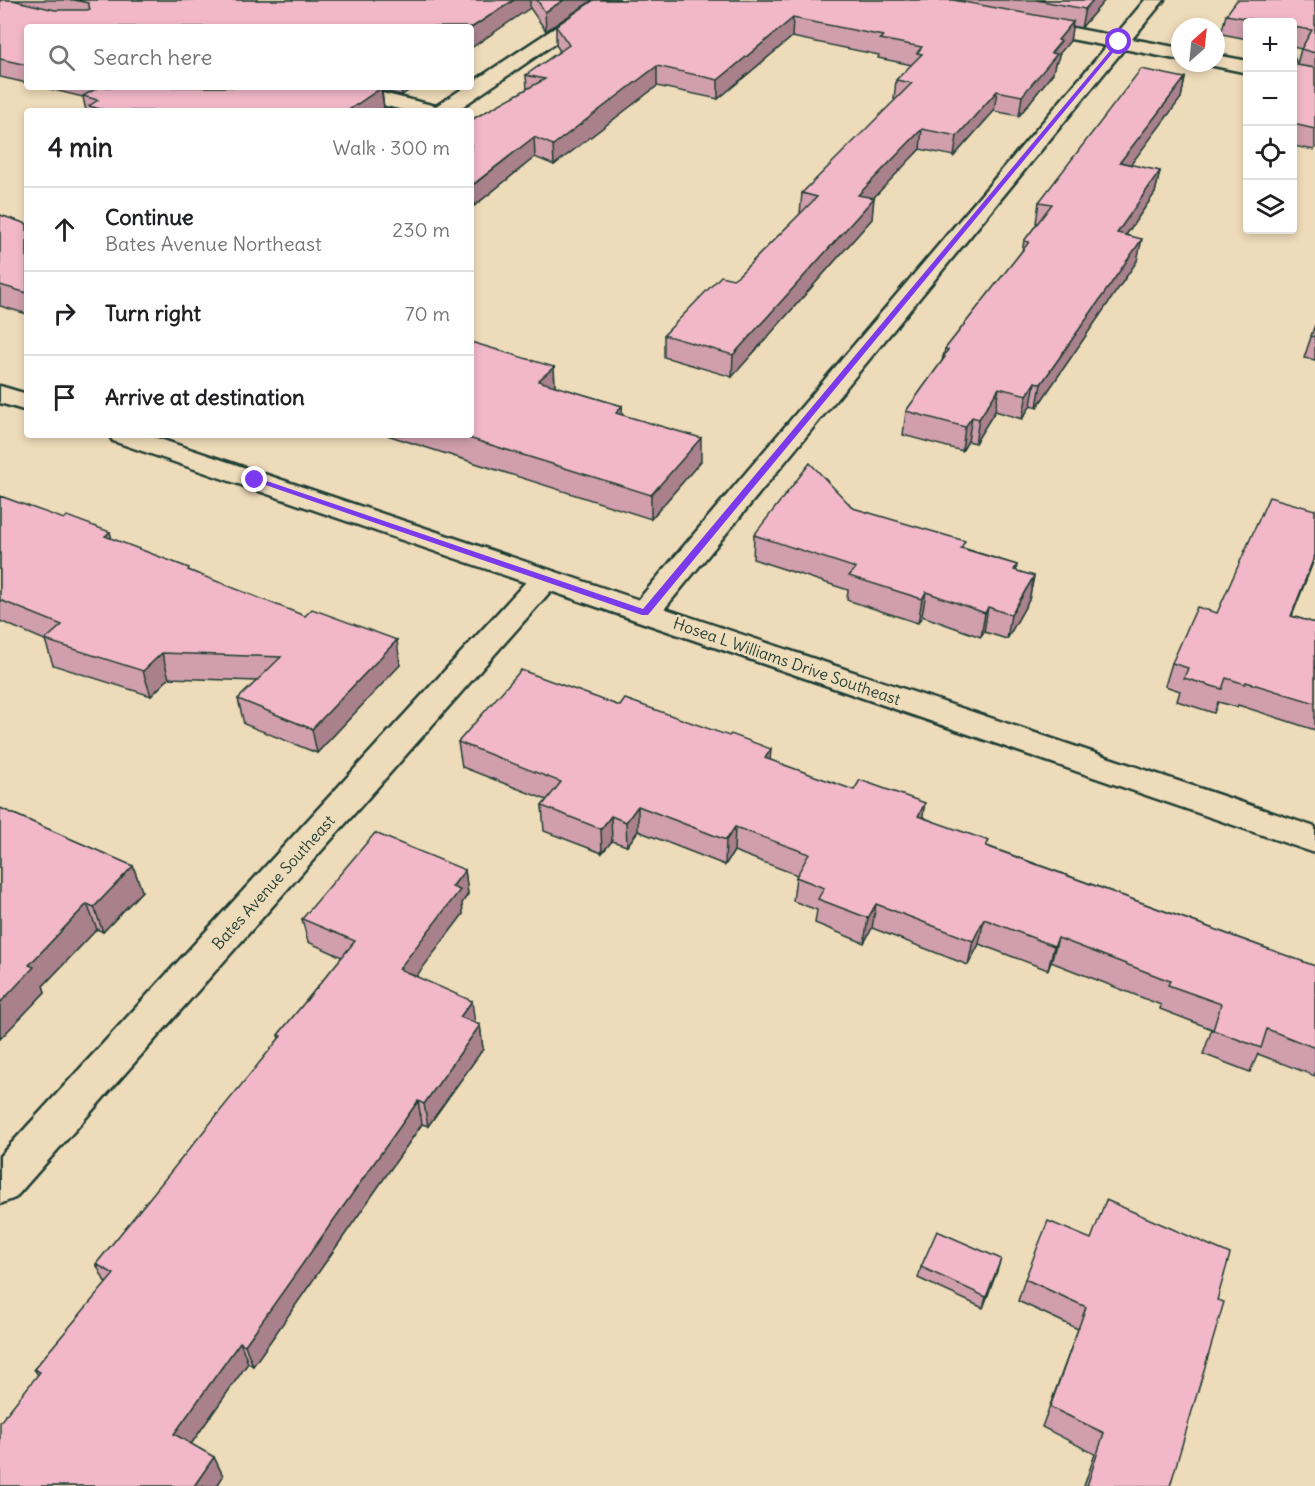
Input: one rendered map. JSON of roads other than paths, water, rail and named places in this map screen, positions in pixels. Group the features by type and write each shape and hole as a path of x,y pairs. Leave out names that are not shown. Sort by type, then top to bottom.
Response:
{"street":[{"path":"474,90 609,0"},
{"path":"645,612 1155,0"},
{"path":"1005,21 1171,52"},
{"path":"1225,63 1243,66"},
{"path":"344,90 420,108"},
{"path":"447,108 474,90"},
{"name":"Hosea L Williams Drive Southeast","path":"131,438 1315,840"},
{"name":"Bates Avenue Southeast","path":"0,1185 545,579"}]}
